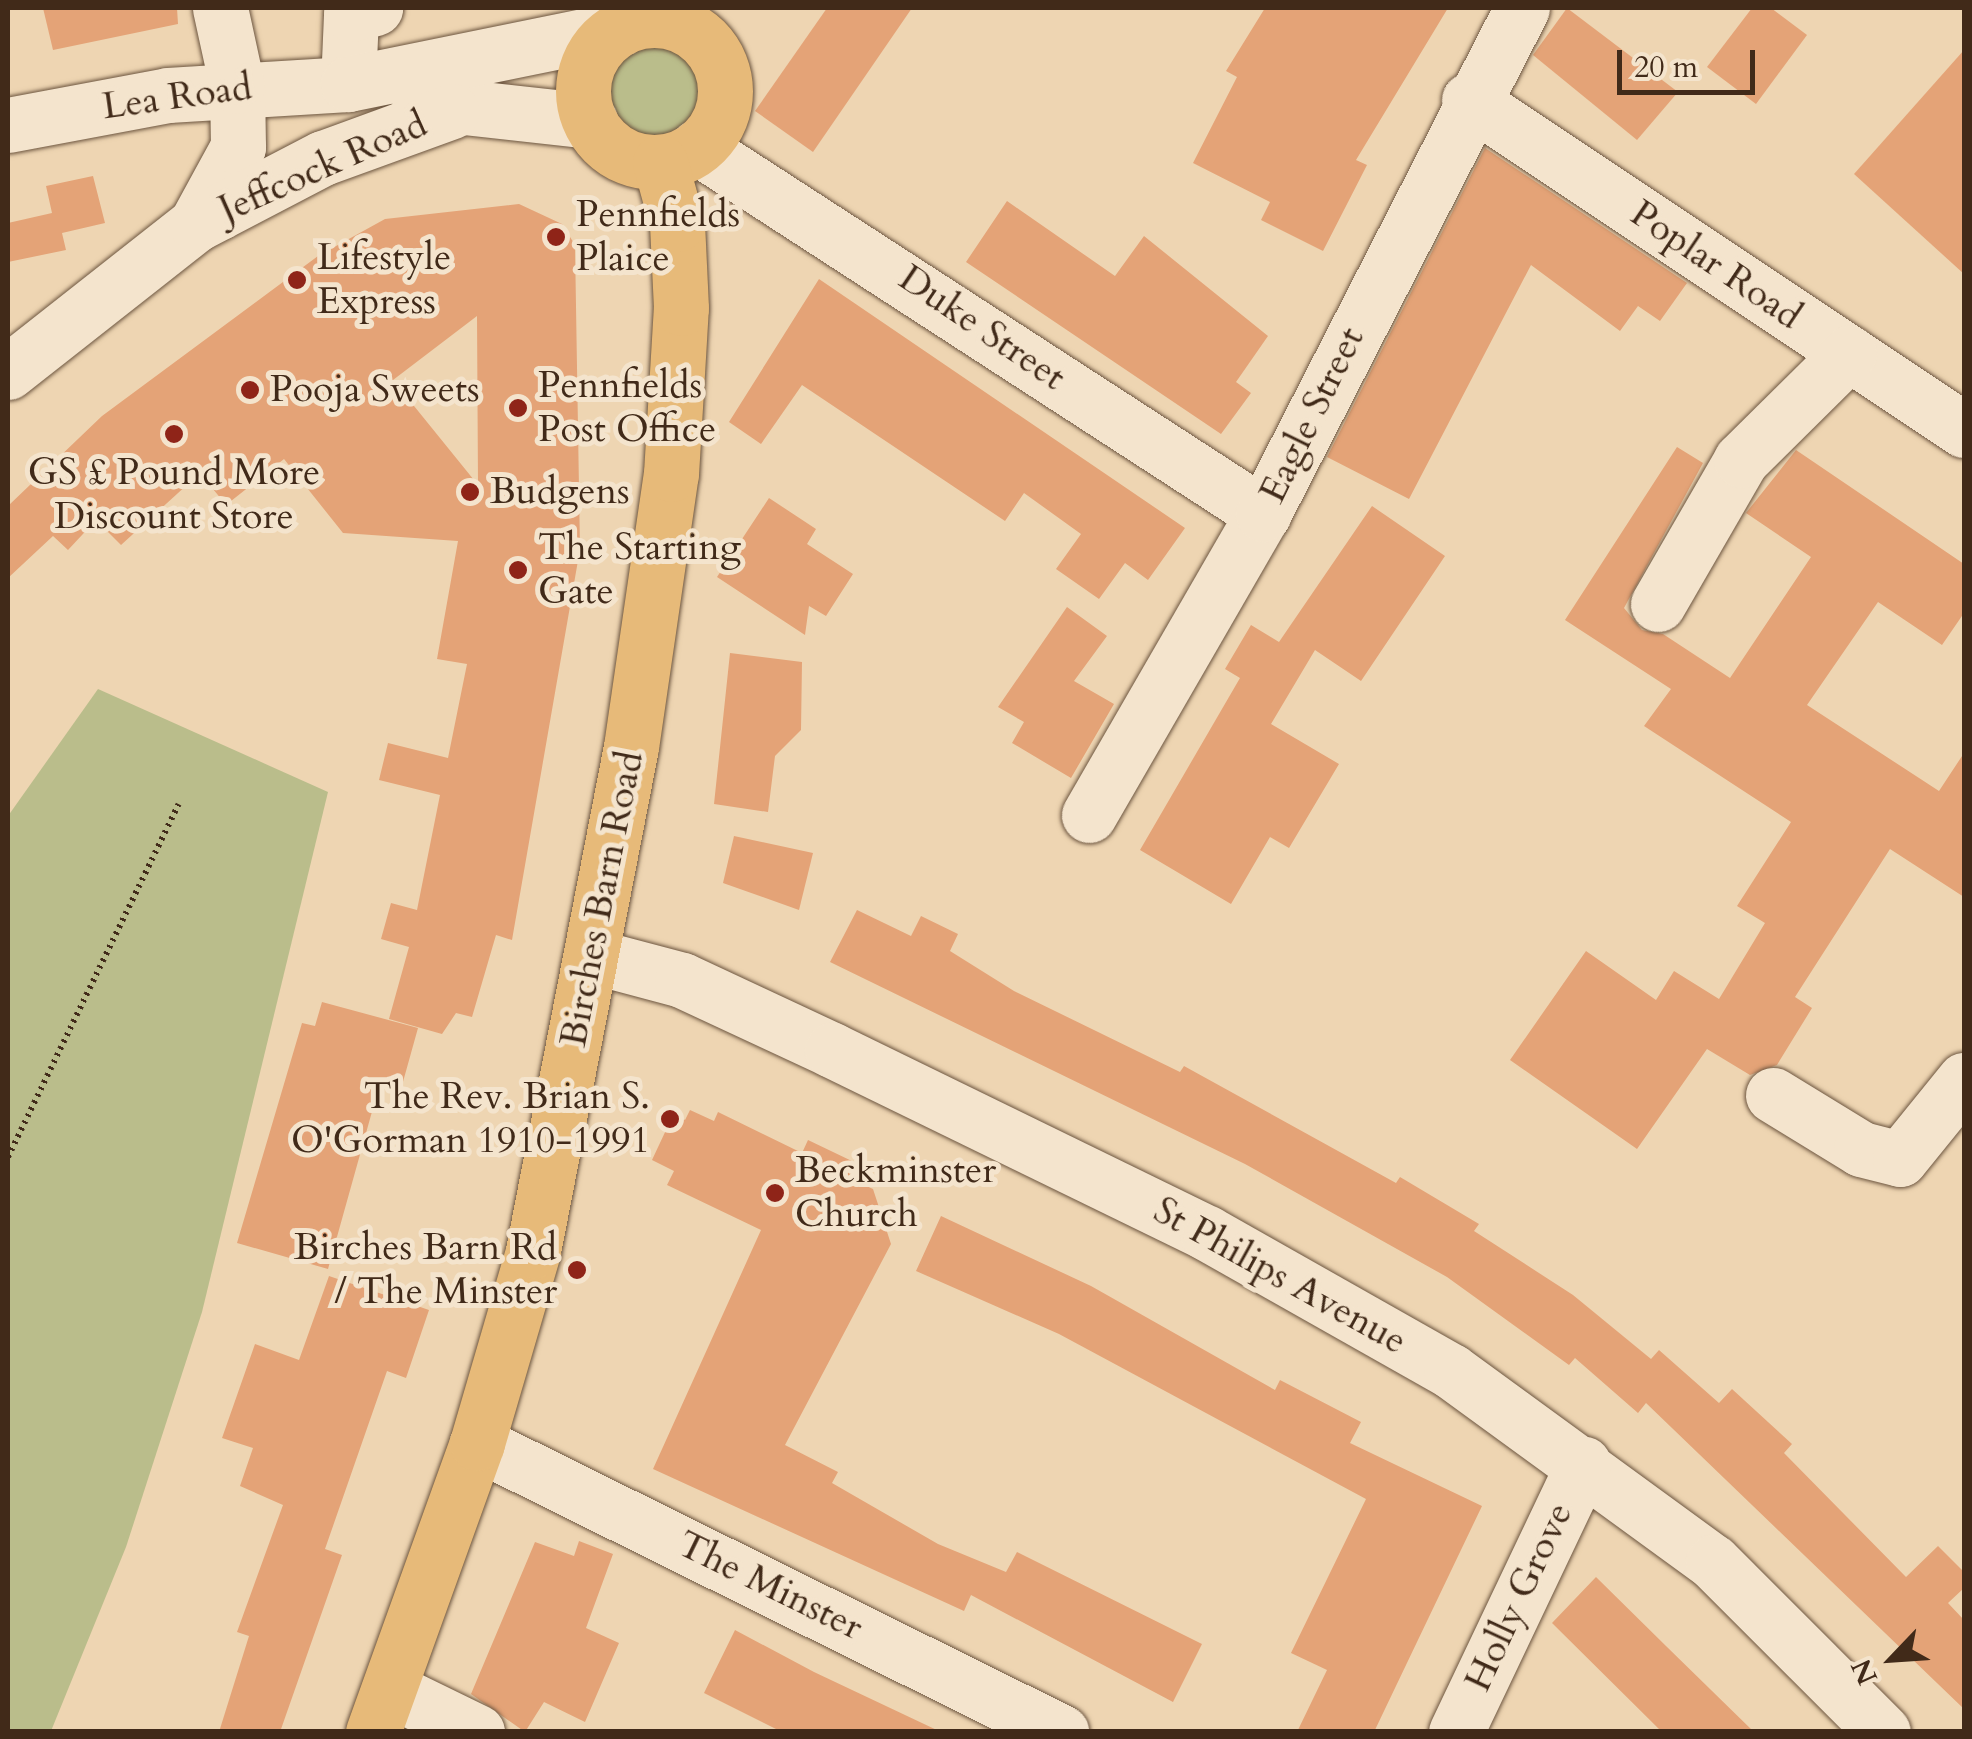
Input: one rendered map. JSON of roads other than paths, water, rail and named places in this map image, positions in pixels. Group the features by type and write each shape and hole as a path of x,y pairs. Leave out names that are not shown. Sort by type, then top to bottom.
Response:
{"main road":[{"path":"689,17 725,86 712,133 678,154 619,152 590,122 583,80 608,18 689,17"},
{"name":"Birches Barn Road","path":"381,1710 477,1443 533,1251 592,956 671,474 681,308 678,154"}],"street":[{"name":"Jeffcock Road","path":"196,224 238,147 237,86 220,8"},
{"path":"348,84 351,14 375,8"},
{"name":"Eagle Street","path":"1090,815 1263,514 1468,100 1522,8"},
{"name":"Lea Road","path":"8,126 237,86 348,84 608,18"},
{"name":"Lea Road","path":"348,84 452,110 512,109 590,122"},
{"name":"Poplar Road","path":"1468,100 1964,430"},
{"name":"Jeffcock Road","path":"8,372 196,224 323,158 452,110"},
{"name":"Duke Street","path":"678,154 1263,514"},
{"path":"1658,604 1742,460 1849,353"},
{"name":"St Philips Avenue","path":"592,956 682,980 1207,1233 1451,1371 1584,1464 1713,1562 1883,1732"},
{"path":"1773,1095 1861,1149 1900,1159 1964,1080"},
{"name":"The Minster","path":"477,1443 1061,1732"},
{"name":"Holly Grove","path":"1456,1732 1584,1464"},
{"path":"381,1710 477,1732"}],"place":[{"name":"Pennfields Plaice","path":"556,237"},
{"name":"Lifestyle Express","path":"297,280"},
{"name":"Pooja Sweets","path":"250,390"},
{"name":"Pennfields Post Office","path":"518,408"},
{"name":"GS £ Pound More Discount Store","path":"174,434"},
{"name":"Budgens","path":"470,492"},
{"name":"The Starting Gate","path":"518,570"},
{"name":"The Rev. Brian S. O'Gorman 1910-1991","path":"670,1119"},
{"name":"Beckminster Church","path":"775,1193"},
{"name":"Birches Barn Rd / The Minster","path":"577,1270"}]}
